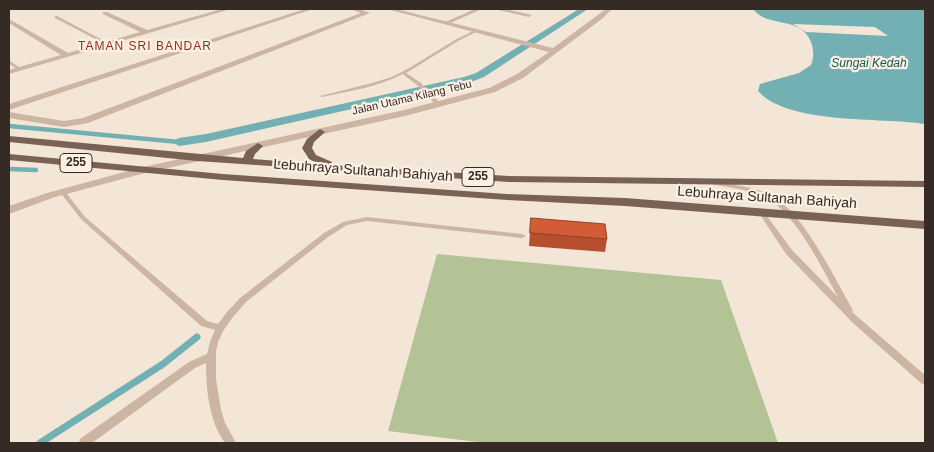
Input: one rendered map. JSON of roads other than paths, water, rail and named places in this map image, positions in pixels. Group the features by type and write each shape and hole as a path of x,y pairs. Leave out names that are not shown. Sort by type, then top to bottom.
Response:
{"main road":[{"path":"320,132 310,141 307,148 309,154 315,160 340,169"},
{"name":"Lebuhraya Sultanah Bahiyah","path":"9,139 197,158 509,179 925,184"},
{"path":"258,146 250,153 247,161 253,169 270,179"},
{"name":"Lebuhraya Sultanah Bahiyah","path":"9,157 143,170 507,197 625,202 925,225"}],"street":[{"path":"9,72 228,9"},
{"path":"9,107 310,9"},
{"path":"9,115 64,124 85,121 367,13 354,9"},
{"path":"390,9 555,52"},
{"path":"446,23 479,9"},
{"path":"497,9 529,15"},
{"name":"Jalan Utama Kilang Tebu","path":"9,210 62,191 143,170 439,105 492,90 508,84 555,52 601,17 608,9"},
{"path":"105,13 147,33"},
{"path":"9,21 66,55"}],"lane":[{"path":"56,18 108,44"},
{"path":"322,96 365,86 404,73 455,40 476,31"},
{"path":"9,62 20,69"},
{"path":"404,73 419,84 439,105"},
{"path":"698,180 743,188 776,201 790,214 856,321"},
{"path":"62,191 83,218 197,318 208,326 220,328"},
{"path":"762,213 789,252 856,321 925,381"},
{"path":"231,443 228,441 214,408 210,357 213,343 220,328 243,300 326,235 346,223 367,219 522,236"},
{"path":"84,443 192,365 210,357"}],"water":[{"name":"Sungai Kedah","path":"753,9 925,9 925,124 812,115 791,110 772,102 758,91 760,84 799,73 811,65 813,48 806,34 800,28 767,19"}],"waterway":[{"path":"179,142 206,138 467,80 480,75 584,9"},
{"path":"9,126 179,142"},
{"path":"9,169 36,170"},
{"path":"40,443 163,364 197,337"}],"district":[{"name":"TAMAN SRI BANDAR","path":"145,47"}]}
